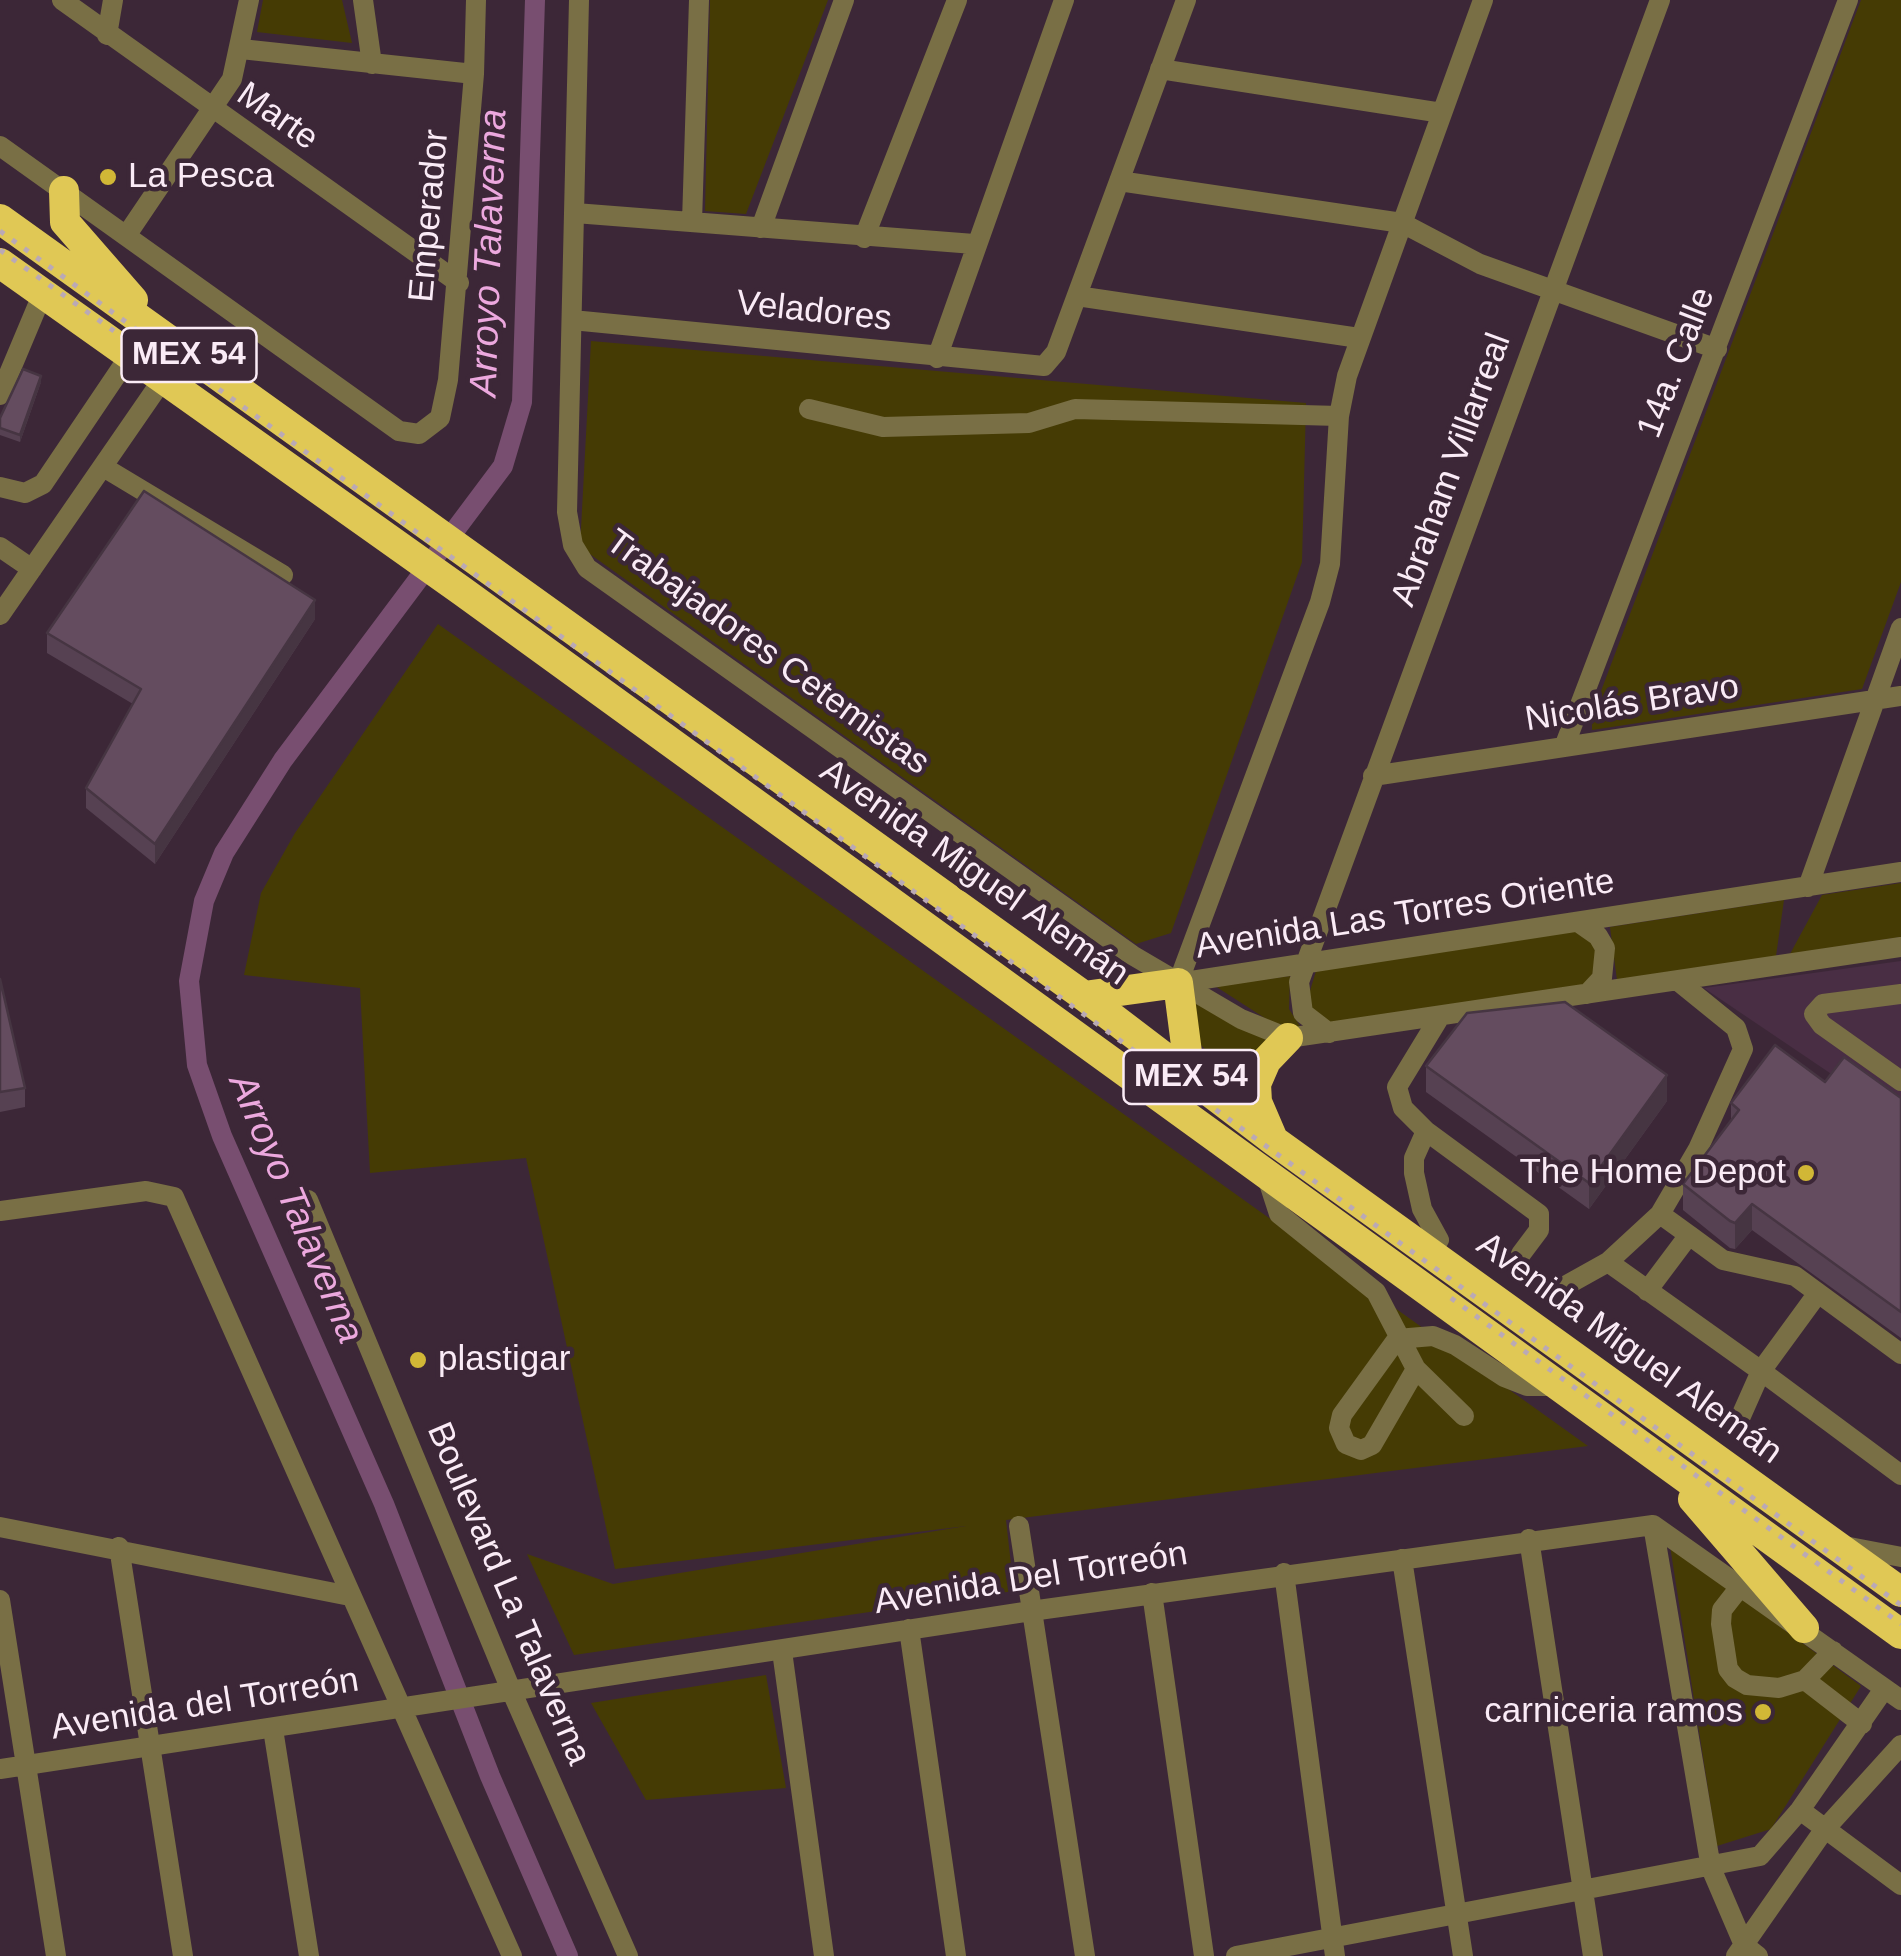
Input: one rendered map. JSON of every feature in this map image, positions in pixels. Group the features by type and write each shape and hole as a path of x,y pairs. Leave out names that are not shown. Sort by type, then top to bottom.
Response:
{"highway":[{"path":"64,191 65,222 124,288 146,325"},
{"name":"Avenida Miguel Alemán","path":"0,219 378,492 471,578 1266,1174 1901,1634"},
{"name":"Avenida Miguel Alemán","path":"0,263 360,519 471,578 1084,996 1273,1140 1442,1245 1901,1592"},
{"path":"1084,996 1178,983 1190,1076"},
{"path":"1273,1140 1261,1117 1256,1084 1266,1061 1288,1038"},
{"path":"1662,1463 1804,1628"}],"street":[{"name":"Marte","path":"62,0 458,283"},
{"path":"107,35 114,0"},
{"path":"0,146 126,236 214,112 232,79 249,0"},
{"path":"363,0 372,64"},
{"name":"Emperador","path":"126,236 400,431 426,431 440,418 444,406 458,283 476,0"},
{"name":"Trabajadores Cetemistas","path":"579,0 567,512 572,545 587,568 1101,934 1178,983"},
{"path":"692,222 698,0"},
{"path":"761,228 844,0"},
{"path":"864,238 956,0"},
{"path":"937,358 974,244 1064,0"},
{"path":"1186,0 1077,296 1360,338"},
{"path":"1178,983 1320,602 1333,533 1339,416 1360,338 1483,0"},
{"name":"Abraham Villarreal","path":"1329,1033 1302,1013 1299,982 1660,0"},
{"name":"14a. Calle","path":"1564,748 1848,0"},
{"path":"241,49 474,74"},
{"path":"1160,69 1442,113"},
{"path":"1119,181 1402,223 1480,264 1717,349"},
{"path":"574,213 974,244"},
{"path":"0,395 42,295"},
{"name":"Veladores","path":"572,320 1037,367 1048,363 1077,296"},
{"path":"0,487 25,494 43,484 130,355"},
{"path":"0,615 163,379"},
{"path":"810,409 883,427 1029,423 1075,408 1339,416"},
{"path":"105,468 283,575"},
{"path":"0,547 32,569"},
{"path":"1808,886 1901,628"},
{"name":"Nicolás Bravo","path":"1373,776 1901,696"},
{"name":"Avenida Las Torres Oriente","path":"1178,983 1901,872"},
{"path":"1578,922 1598,936 1605,948 1602,978 1587,994"},
{"path":"1288,1038 1901,948"},
{"path":"1565,1286 1608,1262 1660,1214 1698,1149 1742,1049 1736,1028 1678,981"},
{"name":"Avenida Las Torres Oriente","path":"1178,983 1241,1018 1288,1038"},
{"path":"1901,994 1823,1004 1814,1014 1822,1026 1901,1081"},
{"path":"1439,1018 1397,1087 1403,1108 1426,1131 1538,1214 1539,1230 1521,1254"},
{"path":"1426,1131 1414,1173 1422,1209 1442,1245"},
{"path":"1266,1174 1280,1214 1376,1292 1397,1340 1416,1370 1464,1416"},
{"path":"0,1212 146,1191 174,1197 350,1596 409,1706 512,1956"},
{"name":"Boulevard La Talaverna","path":"308,1200 510,1690 628,1956"},
{"path":"1660,1214 1723,1260 1788,1273 1901,1354"},
{"path":"1647,1290 1689,1235"},
{"path":"1608,1262 1901,1475"},
{"path":"1741,1416 1761,1371 1818,1293"},
{"path":"1416,1370 1372,1445 1361,1450 1346,1444 1340,1428 1342,1415 1397,1340 1433,1336 1455,1345 1504,1378 1527,1386 1557,1386"},
{"path":"1236,1956 1334,1948 1458,1914 1760,1856 1800,1810 1862,1724 1893,1695 1804,1628 1653,1525"},
{"path":"1653,1525 1710,1868 1746,1952"},
{"name":"Avenida Del Torreón","path":"409,1706 1284,1573 1653,1525"},
{"path":"1019,1526 1085,1956"},
{"path":"0,1527 118,1547 350,1596"},
{"path":"1529,1539 1593,1956"},
{"path":"1835,1545 1901,1556"},
{"path":"118,1547 183,1956"},
{"path":"1402,1559 1463,1956"},
{"path":"1284,1573 1334,1948"},
{"path":"1740,1586 1722,1610 1728,1669 1747,1685 1763,1688 1805,1680 1833,1651"},
{"path":"1152,1593 1204,1956"},
{"path":"0,1600 56,1956"},
{"path":"909,1630 956,1956"},
{"path":"782,1651 824,1956"},
{"path":"1805,1680 1862,1724"},
{"name":"Avenida del Torreón","path":"0,1769 409,1706"},
{"path":"273,1729 309,1956"},
{"path":"1746,1952 1824,1830 1901,1745"},
{"path":"1800,1810 1901,1885"}],"shaded area":[{"path":"263,0 342,0 352,43 257,32"},
{"path":"710,0 828,0 746,214 705,211"},
{"path":"1861,0 1901,0 1901,582 1862,689 1592,730 1592,715"},
{"path":"591,341 1306,403 1302,562 1171,933 1136,944 580,547"},
{"path":"438,624 1588,1446 1006,1520 1014,1591 574,1655 527,1554 613,1584 966,1526 615,1569 526,1158 370,1173 360,988 244,975 261,893 295,833"},
{"path":"1901,883 1901,937 1790,954 1822,895"},
{"path":"1784,900 1776,956 1617,980 1610,927"},
{"path":"1577,931 1592,941 1599,963 1586,985 1324,1026 1306,1004 1316,971"},
{"path":"1901,961 1901,1121 1704,988"},
{"path":"1290,976 1289,1009 1302,1029 1285,1031 1215,986"},
{"path":"1188,994 1270,1040 1246,1092 1197,1041"},
{"path":"1670,1546 1861,1686 1771,1829 1717,1846"},
{"path":"766,1675 786,1788 646,1800 591,1703"}],"building":[{"path":"23,369 41,376 20,435 0,428 0,418"},
{"path":"144,491 315,600 155,844 86,788 141,689 47,633"},
{"path":"0,979 25,1088 0,1092"},
{"path":"1565,1002 1667,1075 1589,1183 1426,1066 1467,1013"},
{"name":"The Home Depot","path":"1775,1045 1825,1082 1844,1057 1901,1098 1901,1312 1752,1204 1735,1223 1683,1184 1739,1110 1731,1103"}],"waterway":[{"name":"Arroyo Talaverna","path":"535,0 522,402 503,466 283,760 224,853 204,901 189,981 197,1065 222,1136 384,1504 490,1776 568,1956"}],"railway":[{"path":"0,231 1901,1605"},
{"path":"0,250 114,331"},
{"path":"1451,1298 1901,1624"}],"place":[{"name":"La Pesca","path":"108,177"},
{"name":"The Home Depot","path":"1806,1173"},
{"name":"plastigar","path":"418,1360"},
{"name":"carniceria ramos","path":"1763,1712"}]}
